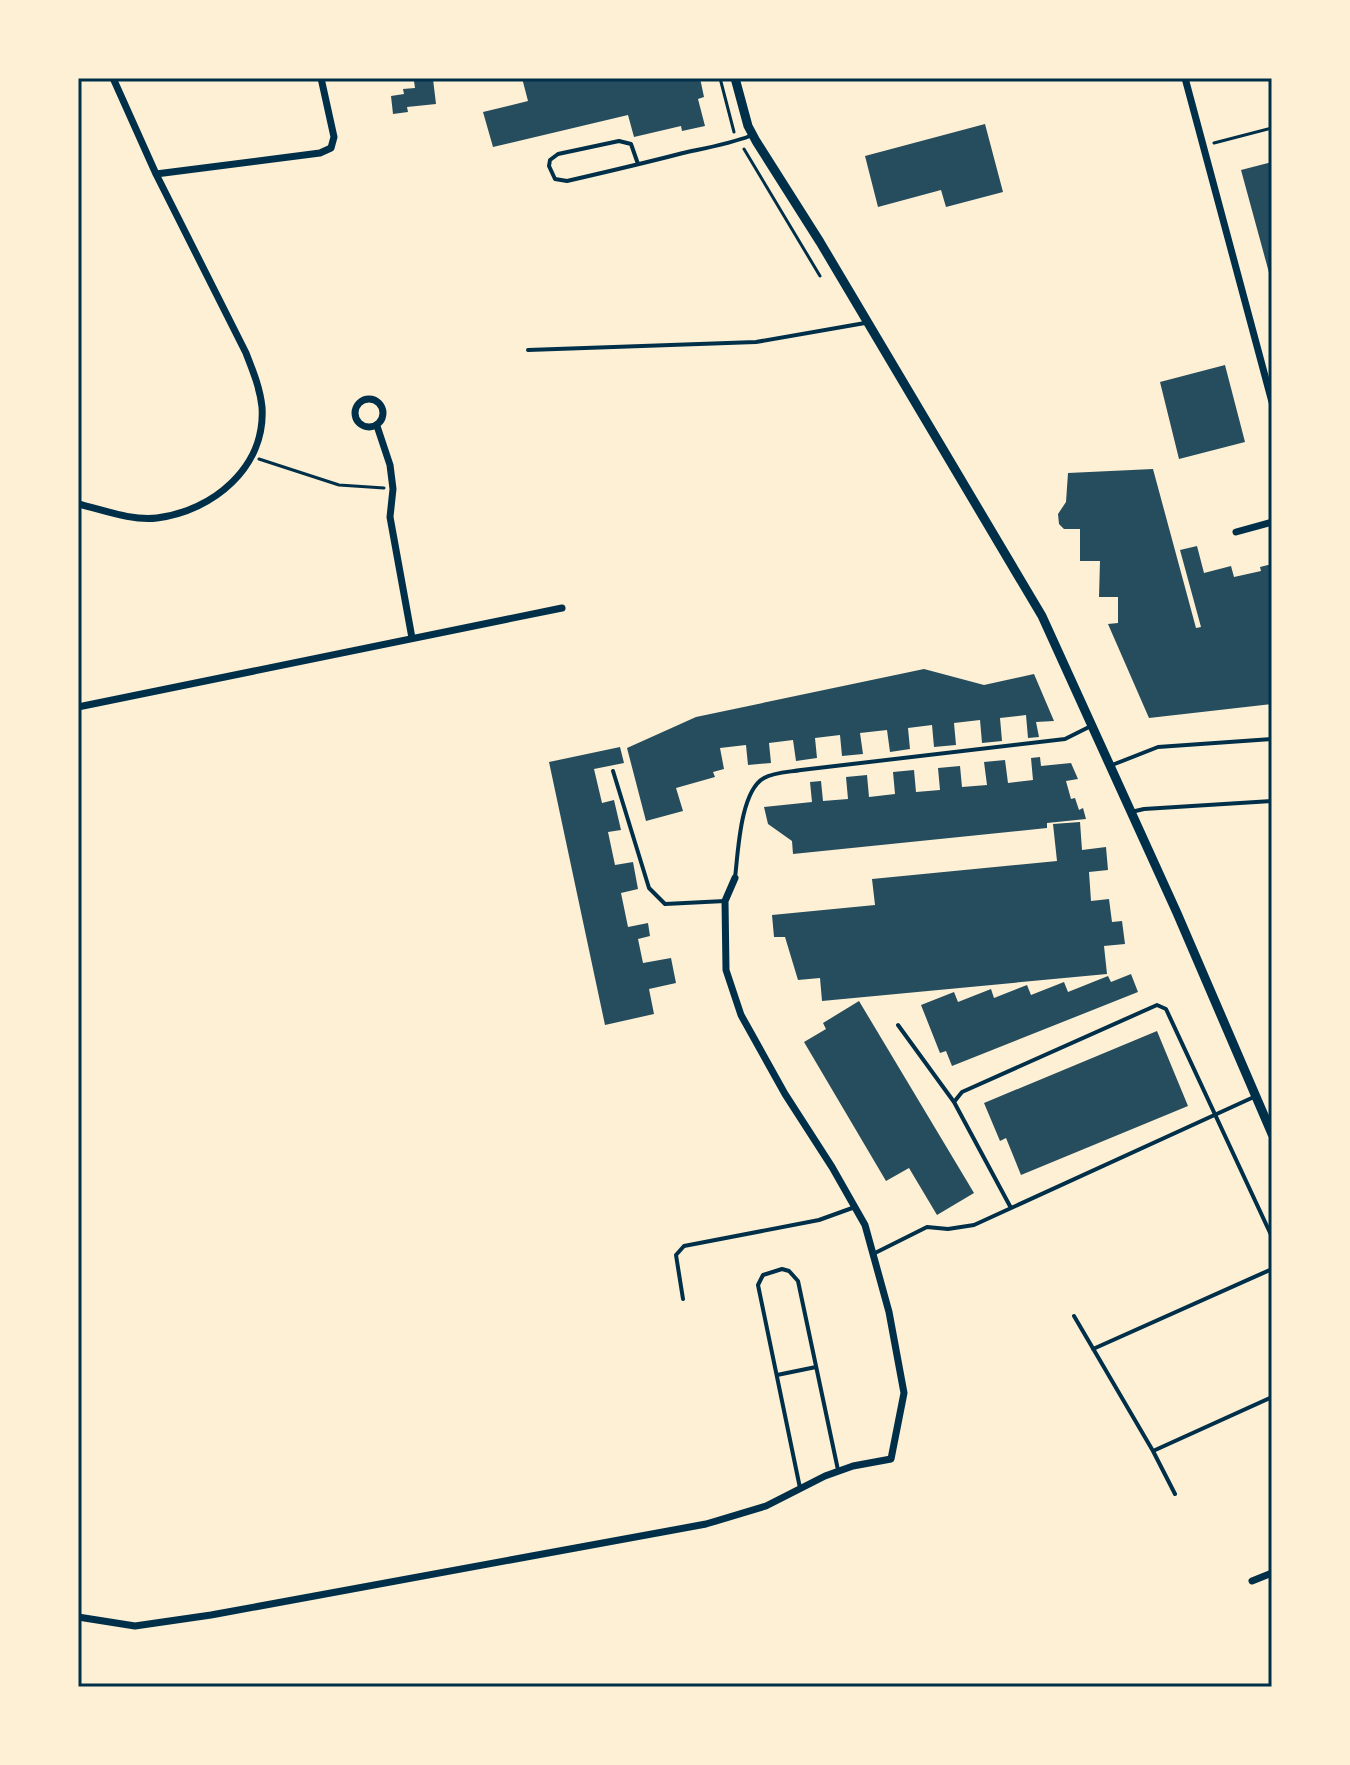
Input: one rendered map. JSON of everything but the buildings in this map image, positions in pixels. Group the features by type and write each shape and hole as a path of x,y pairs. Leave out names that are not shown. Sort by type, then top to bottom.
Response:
{"street":[{"path":"78,504 132,517 156,518 219,495 238,477 252,457 262,417 258,383 246,353 156,174 113,78"},
{"path":"156,174 320,153 331,148 334,137 321,78"},
{"path":"735,78 753,135 1042,616 1272,1134"},
{"path":"1185,78 1272,402"},
{"path":"377,426 369,428 357,421 357,406 362,401 369,399 382,406 384,414 377,426 390,465 393,489 390,517 412,638"},
{"path":"1236,532 1272,522"},
{"path":"78,707 562,608"},
{"path":"78,1617 135,1626 211,1615 706,1524 766,1506 838,1472 891,1459 904,1393 889,1312 865,1225 741,1015 726,970 725,901 735,878"},
{"path":"1252,1581 1272,1573"}],"lane":[{"path":"638,164 631,144 619,141 558,154 550,160 549,166 560,182 638,164 753,135"},
{"path":"528,350 756,342 867,323"},
{"path":"735,878 742,824 752,788 764,778 801,770 1065,739 1091,726"},
{"path":"1110,766 1158,747 1272,739"},
{"path":"613,771 649,888 665,904 725,901"},
{"path":"1131,812 1272,801"},
{"path":"954,1102 962,1092 1157,1005 1166,1009 1272,1237"},
{"path":"898,1025 954,1102 1011,1208"},
{"path":"873,1254 927,1227 948,1229 974,1225 1256,1096"},
{"path":"683,1299 676,1255 684,1246 819,1220 855,1207"},
{"path":"800,1488 758,1285 763,1275 782,1269 789,1271 798,1281 838,1472"},
{"path":"1093,1349 1272,1269"},
{"path":"1074,1316 1175,1494"},
{"path":"777,1375 816,1367"},
{"path":"1153,1451 1272,1397"}],"path":[{"path":"1203,146 1272,128"},
{"path":"252,457 339,485 393,489"}]}
